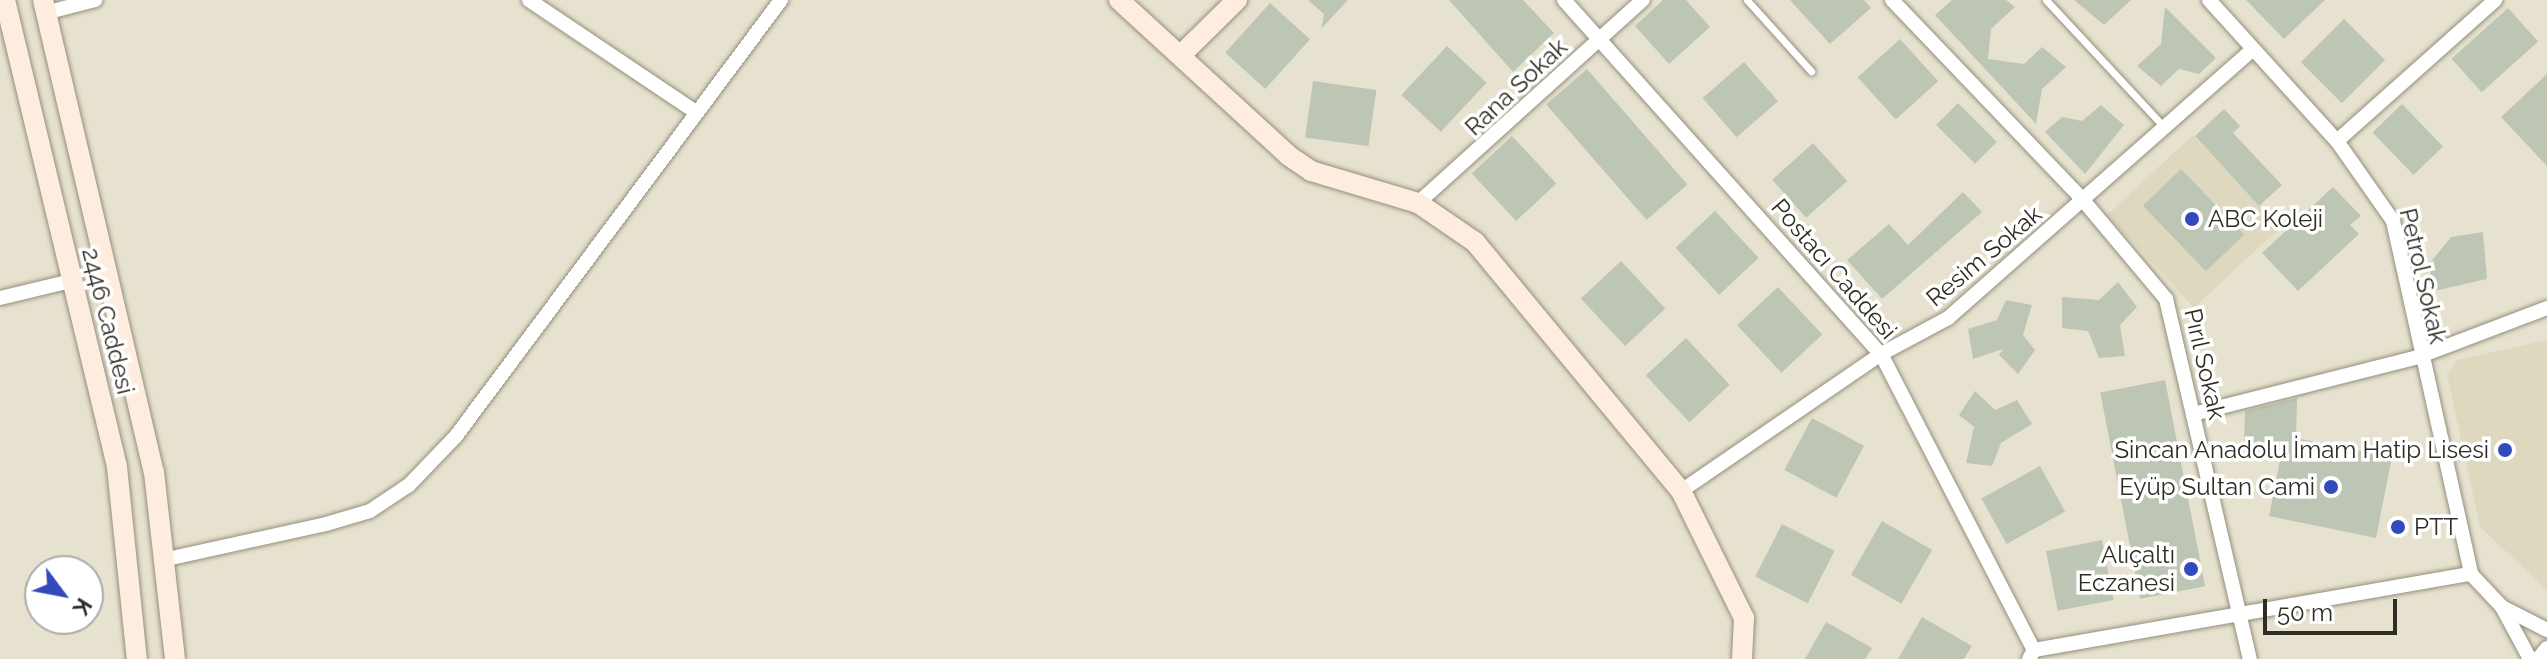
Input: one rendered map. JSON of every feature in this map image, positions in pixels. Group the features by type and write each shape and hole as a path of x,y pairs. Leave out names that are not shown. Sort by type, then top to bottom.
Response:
{"street":[{"name":"2446 Caddesi","path":"5,0 117,467 137,659"},
{"path":"44,6 95,0"},
{"path":"529,0 694,111"},
{"path":"167,559 326,524 370,511 409,485 456,436 694,111 781,0"},
{"path":"1119,0 1183,53 1311,171 1418,203 1475,242 1681,491 1744,618 1742,659"},
{"path":"1183,53 1237,0"},
{"name":"Postacı Caddesi","path":"1564,0 1881,354 2032,655"},
{"name":"Rana Sokak","path":"1418,203 1643,0"},
{"name":"Pırıl Sokak","path":"1892,0 2083,200 2166,299 2245,613 2250,659"},
{"name":"Petrol Sokak","path":"2209,0 2337,141 2393,221 2418,357 2471,574"},
{"path":"2337,141 2495,0"},
{"name":"2446 Caddesi","path":"44,6 154,472 167,559 175,659"},
{"name":"Resim Sokak","path":"1681,491 1881,354 1948,318 2166,130 2252,50"},
{"path":"0,298 71,281"},
{"path":"2193,414 2418,357 2547,308"},
{"path":"2032,655 2245,613 2471,574 2502,607 2530,659"},
{"path":"2502,607 2547,630"},
{"path":"2538,659 2547,648"}],"lane":[{"path":"1747,0 1811,71"},
{"path":"2046,0 2166,130"}],"shaded area":[{"name":"ABC Koleji","path":"2193,135 2280,228 2194,308 2107,215"},
{"name":"Sincan Anadolu İmam Hatip Lisesi","path":"2547,340 2547,590 2480,527 2447,374 2457,360"}],"building":[{"path":"1308,0 1348,0 1321,29 1324,14"},
{"path":"1449,0 1523,0 1554,33 1513,72"},
{"path":"1663,0 1686,0 1710,27 1669,64 1635,26"},
{"path":"1790,0 1864,0 1871,8 1830,44"},
{"path":"1952,0 2006,0 2015,7 1991,29 1988,59 2024,64 2042,47 2066,67 2042,89 2036,124 1935,15"},
{"path":"2074,0 2131,0 2104,25"},
{"path":"2246,0 2325,0 2284,39"},
{"path":"1270,3 1310,39 1265,89 1225,53"},
{"path":"2165,7 2216,58 2199,74 2179,69 2161,86 2137,66 2161,44"},
{"path":"2508,8 2538,41 2482,92 2452,59"},
{"path":"2344,19 2385,60 2342,103 2301,62"},
{"path":"1900,39 1938,81 1896,119 1858,77"},
{"path":"1447,46 1486,83 1441,132 1401,95"},
{"path":"1744,62 1778,101 1737,137 1702,98"},
{"path":"1587,69 1687,184 1647,220 1546,104"},
{"path":"2547,74 2547,166 2501,117"},
{"path":"1313,81 1376,90 1368,146 1305,137"},
{"path":"1958,103 1997,142 1975,164 1936,125"},
{"path":"2402,104 2443,146 2413,175 2373,132"},
{"path":"2101,105 2124,125 2085,174 2045,132 2062,117 2082,121"},
{"path":"2224,109 2240,126 2233,133 2282,185 2259,206 2195,136"},
{"path":"1512,136 1556,184 1516,221 1472,174"},
{"path":"1813,143 1847,181 1806,218 1772,180"},
{"path":"2181,169 2244,234 2206,271 2143,206"},
{"path":"2333,187 2361,216 2350,225 2359,234 2298,291 2262,253"},
{"path":"1963,192 1982,212 1882,299 1847,260 1889,224 1908,245"},
{"path":"1715,211 1759,258 1719,295 1676,248"},
{"path":"2483,232 2487,279 2434,291 2429,264 2451,237"},
{"path":"1621,261 1665,309 1625,346 1581,299"},
{"path":"2118,282 2137,307 2120,325 2125,356 2099,358 2088,331 2062,328 2062,297 2099,300"},
{"path":"1778,287 1822,335 1781,373 1737,325"},
{"path":"2006,300 2032,305 2023,335 2035,350 2018,374 1999,355 2003,349 1973,359 1968,329 1997,320"},
{"path":"1686,338 1730,385 1689,422 1646,376"},
{"path":"2165,380 2205,586 2140,599 2100,393"},
{"path":"1975,391 1995,410 2017,400 2032,424 2001,443 1992,466 1966,463 1974,427 1959,415"},
{"name":"Eyüp Sultan Cami","path":"2297,398 2296,438 2392,457 2376,538 2269,516 2282,450 2244,443 2245,411"},
{"path":"1812,418 1864,446 1836,498 1784,470"},
{"path":"2040,466 2065,511 2007,544 1981,498"},
{"path":"1882,521 1932,550 1901,604 1851,575"},
{"path":"1782,524 1835,551 1808,603 1755,577"},
{"path":"2102,540 2114,600 2058,611 2046,551"},
{"path":"1922,617 1972,646 1964,659 1898,659"},
{"path":"1826,622 1872,648 1865,659 1805,659"}],"place":[{"name":"ABC Koleji","path":"2192,219"},
{"name":"Sincan Anadolu İmam Hatip Lisesi","path":"2505,450"},
{"name":"Eyüp Sultan Cami","path":"2331,487"},
{"name":"PTT","path":"2398,527"},
{"name":"Alıçaltı Eczanesi","path":"2191,569"}]}
